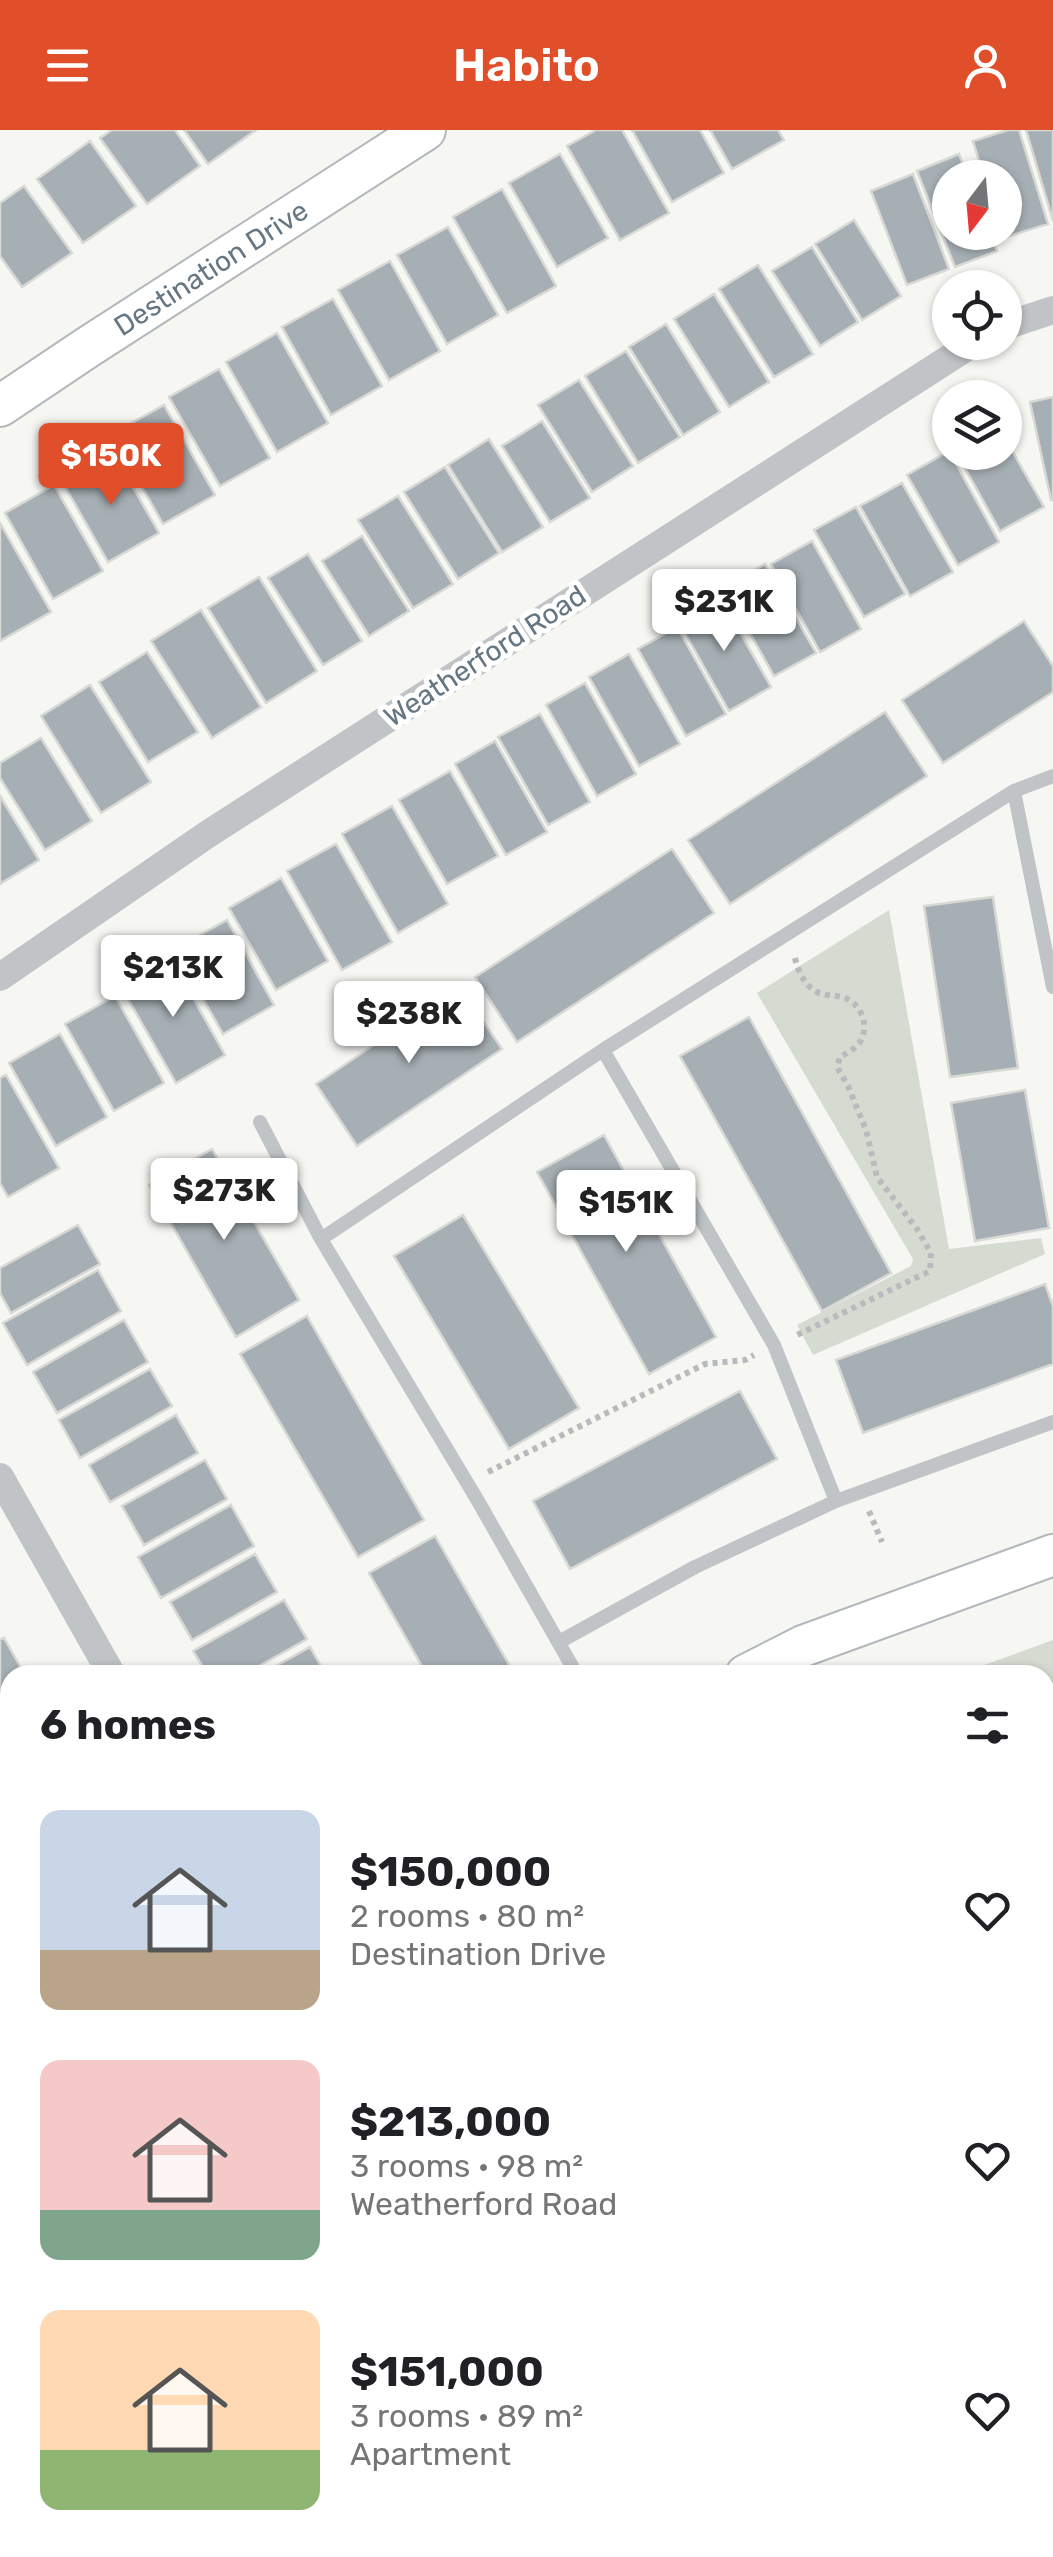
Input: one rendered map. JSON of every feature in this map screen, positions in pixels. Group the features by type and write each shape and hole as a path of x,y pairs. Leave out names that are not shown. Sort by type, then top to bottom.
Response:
{"street":[{"name":"Destination Drive","path":"0,406 425,130"},
{"path":"1022,320 1053,310"},
{"name":"Weatherford Road","path":"0,977 208,834 947,360"},
{"path":"0,1477 106,1665"},
{"path":"766,1665 803,1646 1053,1556"}],"lane":[{"path":"321,1238 602,1050 1014,791 1053,776"},
{"path":"1014,791 1053,987"},
{"path":"602,1050 774,1345 836,1501"},
{"path":"260,1122 321,1238 572,1665"},
{"path":"559,1642 696,1568 836,1501 1053,1422"}],"path":[{"path":"466,1484 705,1364 745,1360 930,1271 932,1253 878,1177 866,1130 837,1067 840,1057 862,1040 864,1022 859,1007 845,997 817,992 800,975 789,932"}],"shaded area":[{"path":"889,910 949,1249 1041,1238 1045,1254 813,1355 797,1325 911,1266 913,1259 757,993"},
{"path":"1053,1640 1053,1665 984,1665"}],"building":[{"path":"112,130 175,130 200,166 147,204 100,138"},
{"path":"184,130 256,130 208,164"},
{"path":"596,130 622,130 669,213 620,240 567,146"},
{"path":"632,130 700,130 724,173 672,202"},
{"path":"710,130 778,130 784,140 732,169"},
{"path":"1019,130 1048,224 1022,232 1022,160 979,160 973,141"},
{"path":"1026,130 1053,130 1053,221"},
{"path":"90,141 136,206 83,243 37,179"},
{"path":"560,154 608,238 557,267 509,183"},
{"path":"932,165 932,209 917,171"},
{"path":"913,174 932,224 932,250 942,250 949,269 932,270 932,275 907,285 871,191"},
{"path":"24,186 72,253 22,287 0,256 0,203"},
{"path":"502,189 556,286 507,313 453,217"},
{"path":"854,220 901,296 862,320 815,244"},
{"path":"448,227 498,315 447,344 397,255"},
{"path":"812,247 858,322 820,346 772,271"},
{"path":"948,250 997,250 997,251 955,267"},
{"path":"390,261 440,351 389,380 338,290"},
{"path":"758,265 813,354 774,377 719,289"},
{"path":"714,294 769,382 729,407 674,319"},
{"path":"333,299 382,386 331,415 282,327"},
{"path":"666,324 720,412 683,435 629,347"},
{"path":"277,333 328,423 277,452 226,362"},
{"path":"626,351 680,437 638,463 585,376"},
{"path":"219,369 270,458 220,486 169,397"},
{"path":"579,380 633,466 592,492 538,405"},
{"path":"1053,397 1053,500 1051,500 1030,402"},
{"path":"164,405 215,495 163,524 112,434"},
{"path":"542,421 590,498 550,522 502,446"},
{"path":"489,439 543,527 502,552 448,465"},
{"path":"114,454 159,533 108,562 63,483"},
{"path":"932,461 932,470 959,470 999,542 958,565 907,475"},
{"path":"445,467 499,553 458,579 404,492"},
{"path":"1022,468 1044,507 1000,531 966,470"},
{"path":"902,483 953,572 910,596 860,506"},
{"path":"54,485 103,571 53,599 5,513"},
{"path":"398,496 453,584 413,608 358,520"},
{"path":"856,507 905,594 864,617 814,530"},
{"path":"0,523 51,612 0,641"},
{"path":"362,536 409,611 369,636 322,561"},
{"path":"812,541 861,629 820,652 771,564"},
{"path":"308,554 362,641 323,665 268,578"},
{"path":"765,564 816,653 774,676 724,587"},
{"path":"259,577 317,671 266,703 208,608"},
{"path":"720,597 771,687 729,711 678,621"},
{"path":"201,610 261,707 212,738 151,641"},
{"path":"1024,621 1053,666 1053,692 943,763 902,700"},
{"path":"677,627 726,714 686,736 638,649"},
{"path":"147,652 198,732 148,762 99,682"},
{"path":"629,654 680,744 639,766 589,677"},
{"path":"585,683 636,774 597,796 546,705"},
{"path":"90,685 151,782 101,813 41,716"},
{"path":"885,712 927,776 730,904 688,840"},
{"path":"540,714 590,802 548,825 498,737"},
{"path":"41,738 92,821 45,850 0,778 0,763"},
{"path":"495,741 547,832 506,855 455,764"},
{"path":"450,771 498,856 447,884 399,800"},
{"path":"0,796 39,860 0,884"},
{"path":"392,806 448,904 398,933 342,834"},
{"path":"336,844 392,942 342,970 287,871"},
{"path":"672,849 714,913 517,1042 475,977"},
{"path":"281,878 328,961 276,990 229,908"},
{"path":"993,897 1018,1068 950,1077 924,906"},
{"path":"227,920 274,1005 223,1034 175,949"},
{"path":"170,957 225,1055 176,1083 120,985"},
{"path":"460,987 502,1049 357,1146 316,1084"},
{"path":"115,996 164,1083 114,1111 65,1024"},
{"path":"749,1017 891,1273 822,1311 680,1056"},
{"path":"60,1034 107,1117 56,1146 9,1063"},
{"path":"6,1075 59,1168 8,1197 0,1183 0,1078"},
{"path":"1025,1090 1049,1228 975,1241 951,1103"},
{"path":"604,1135 716,1337 649,1374 537,1172"},
{"path":"212,1149 299,1300 236,1337 149,1185"},
{"path":"463,1215 579,1408 509,1449 394,1256"},
{"path":"78,1225 100,1264 11,1313 0,1293 0,1268"},
{"path":"98,1270 121,1311 27,1365 3,1323"},
{"path":"1045,1284 1053,1306 1053,1364 863,1433 836,1360"},
{"path":"307,1316 424,1520 358,1557 240,1354"},
{"path":"124,1320 148,1362 57,1413 33,1372"},
{"path":"150,1369 172,1406 80,1458 59,1420"},
{"path":"740,1391 777,1459 570,1569 533,1501"},
{"path":"176,1415 198,1453 110,1502 89,1465"},
{"path":"205,1460 227,1499 144,1545 122,1506"},
{"path":"231,1505 254,1546 161,1598 138,1557"},
{"path":"435,1536 509,1665 421,1665 369,1573"},
{"path":"255,1554 277,1592 192,1640 170,1602"},
{"path":"284,1600 307,1639 261,1665 202,1665 193,1651"},
{"path":"4,1638 19,1665 0,1665 0,1640"},
{"path":"310,1647 320,1665 278,1665"}]}
